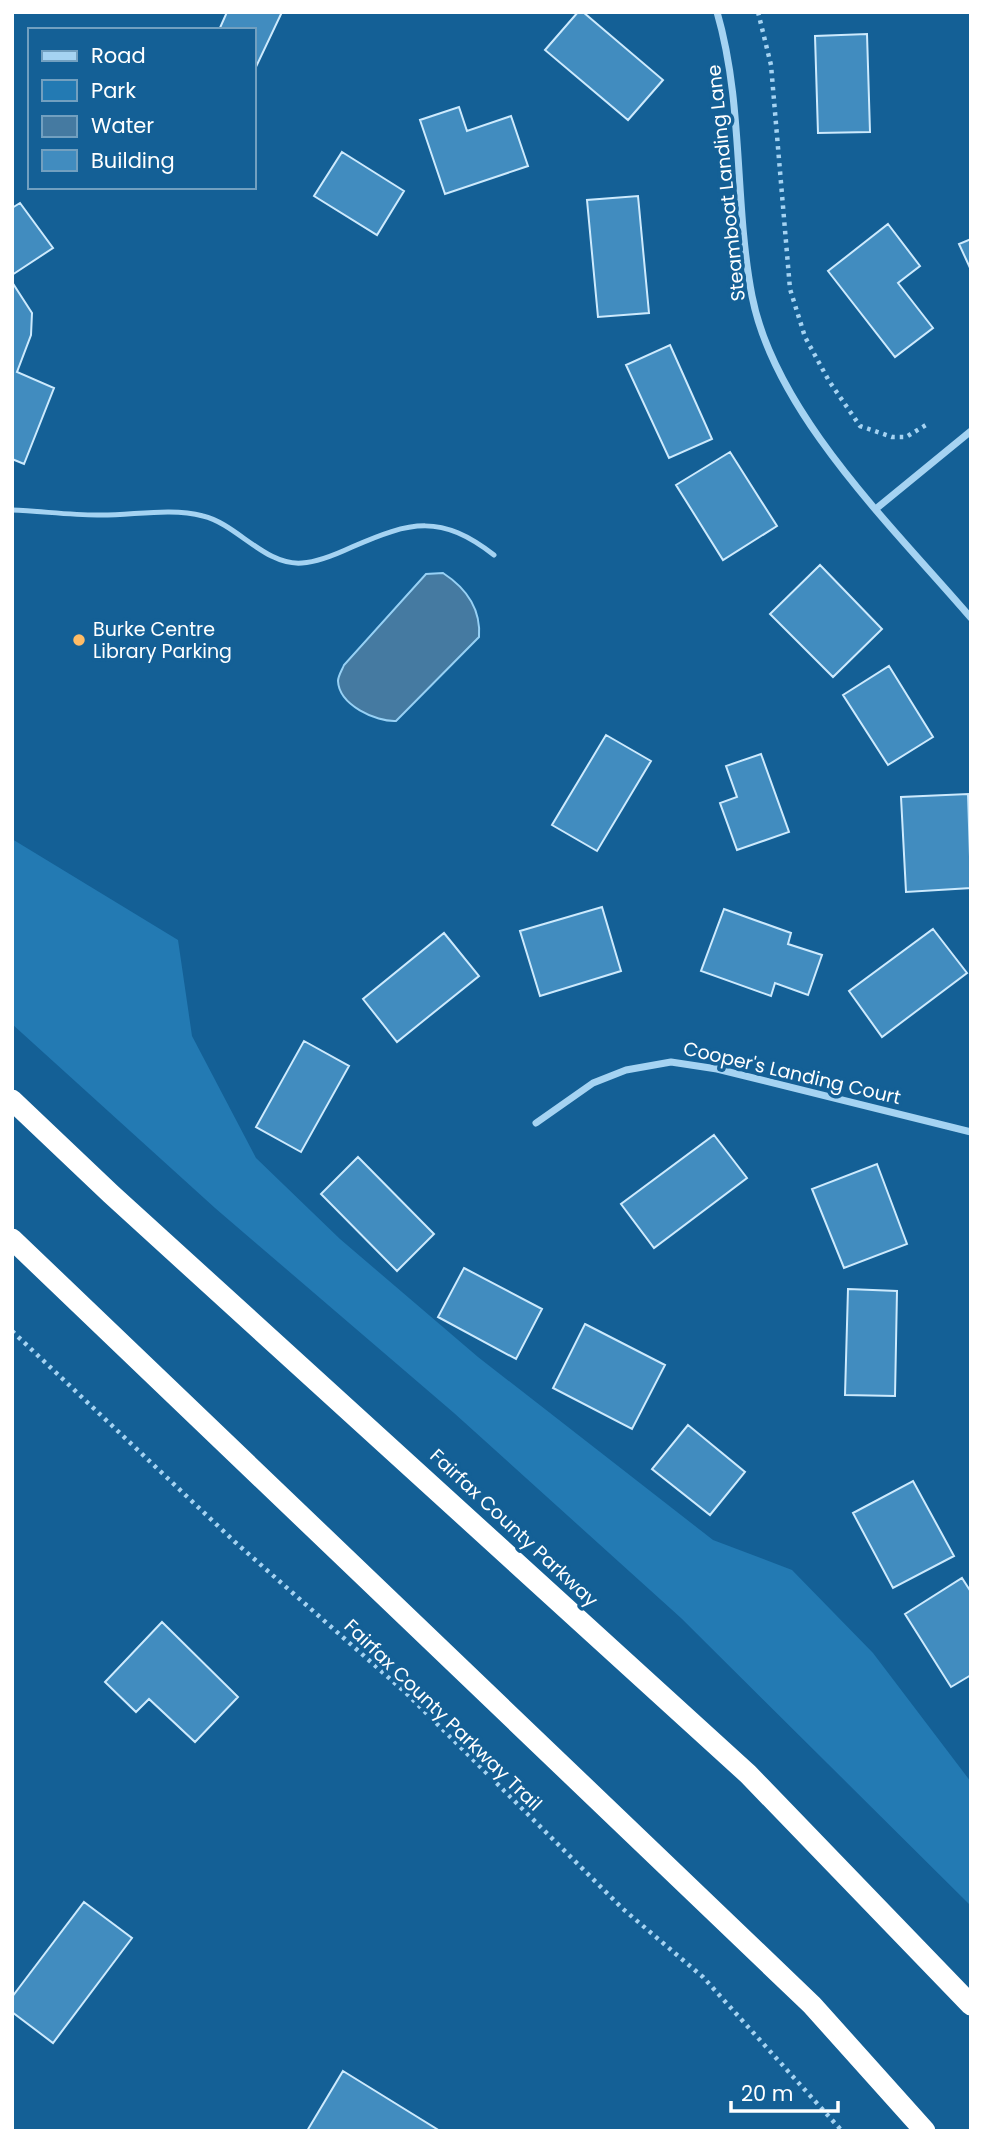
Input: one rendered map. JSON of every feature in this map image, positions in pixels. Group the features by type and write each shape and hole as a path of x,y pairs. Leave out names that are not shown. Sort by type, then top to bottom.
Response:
{"highway":[{"name":"Fairfax County Parkway","path":"12,1100 111,1194 748,1773 971,2005"},
{"path":"12,1239 812,2005 925,2131"}],"street":[{"name":"Steamboat Landing Lane","path":"716,12 728,52 736,113 748,267 762,333 807,419 877,508 971,618"},
{"path":"877,508 971,431"},
{"name":"Cooper's Landing Court","path":"536,1123 593,1083 625,1070 671,1062 717,1069 971,1132"}],"lane":[{"path":"12,510 97,515 171,513 204,516 273,557 301,564 332,556 405,528 436,524 468,535 494,555"}],"path":[{"path":"758,12 771,65 790,289 805,337 829,382 860,426 877,435 892,438 906,437 926,425"},
{"name":"Fairfax County Parkway Trail","path":"12,1331 235,1542 406,1693 623,1909 703,1977 842,2131"}],"green space":[{"path":"12,839 178,940 192,1036 256,1158 340,1239 478,1357 713,1540 792,1570 873,1653 971,1782 971,1906 681,1618 454,1413 215,1208 12,1024"}],"water":[{"path":"443,573 459,585 475,608 479,637 396,721 379,719 360,710 345,698 340,690 338,679 344,665 426,574"}],"building":[{"path":"227,12 282,12 256,67 256,28 220,28"},
{"path":"578,12 583,12 663,80 628,120 545,50"},
{"path":"867,34 870,132 818,133 815,36"},
{"path":"459,107 467,131 511,116 528,166 445,194 420,120"},
{"path":"342,152 404,191 377,235 314,196"},
{"path":"638,196 649,313 598,317 587,200"},
{"path":"20,203 53,248 12,275 12,208"},
{"path":"888,224 920,266 898,283 933,328 895,357 828,271"},
{"path":"971,239 971,270 959,244"},
{"path":"12,282 32,313 31,335 17,372 54,388 24,464 12,459"},
{"path":"670,345 712,439 669,458 626,365"},
{"path":"730,452 777,526 723,560 676,485"},
{"path":"820,565 882,629 833,677 770,614"},
{"path":"889,666 933,737 888,765 843,695"},
{"path":"606,735 651,761 597,851 552,825"},
{"path":"761,754 789,832 737,850 720,803 737,797 726,766"},
{"path":"968,794 971,888 906,892 901,797"},
{"path":"602,907 621,971 540,996 520,931"},
{"path":"724,909 791,933 788,944 822,955 808,995 775,983 771,996 701,971"},
{"path":"933,929 967,973 882,1037 849,991"},
{"path":"444,933 479,976 397,1042 363,999"},
{"path":"304,1041 349,1066 301,1152 256,1127"},
{"path":"714,1135 747,1178 654,1248 621,1204"},
{"path":"358,1157 434,1234 397,1271 321,1194"},
{"path":"877,1164 907,1244 844,1268 812,1189"},
{"path":"464,1268 542,1309 516,1359 438,1317"},
{"path":"848,1289 897,1291 895,1396 845,1395"},
{"path":"585,1324 665,1365 632,1429 553,1388"},
{"path":"688,1425 745,1472 710,1515 652,1469"},
{"path":"913,1481 954,1556 893,1588 853,1513"},
{"path":"962,1578 971,1592 971,1675 951,1687 905,1614"},
{"path":"162,1622 238,1697 195,1742 149,1699 136,1712 105,1682"},
{"path":"84,1902 132,1938 53,2043 12,2012 12,1997"},
{"path":"343,2071 440,2131 307,2131"}],"place":[{"name":"Burke Centre Library Parking","path":"79,640"}]}
